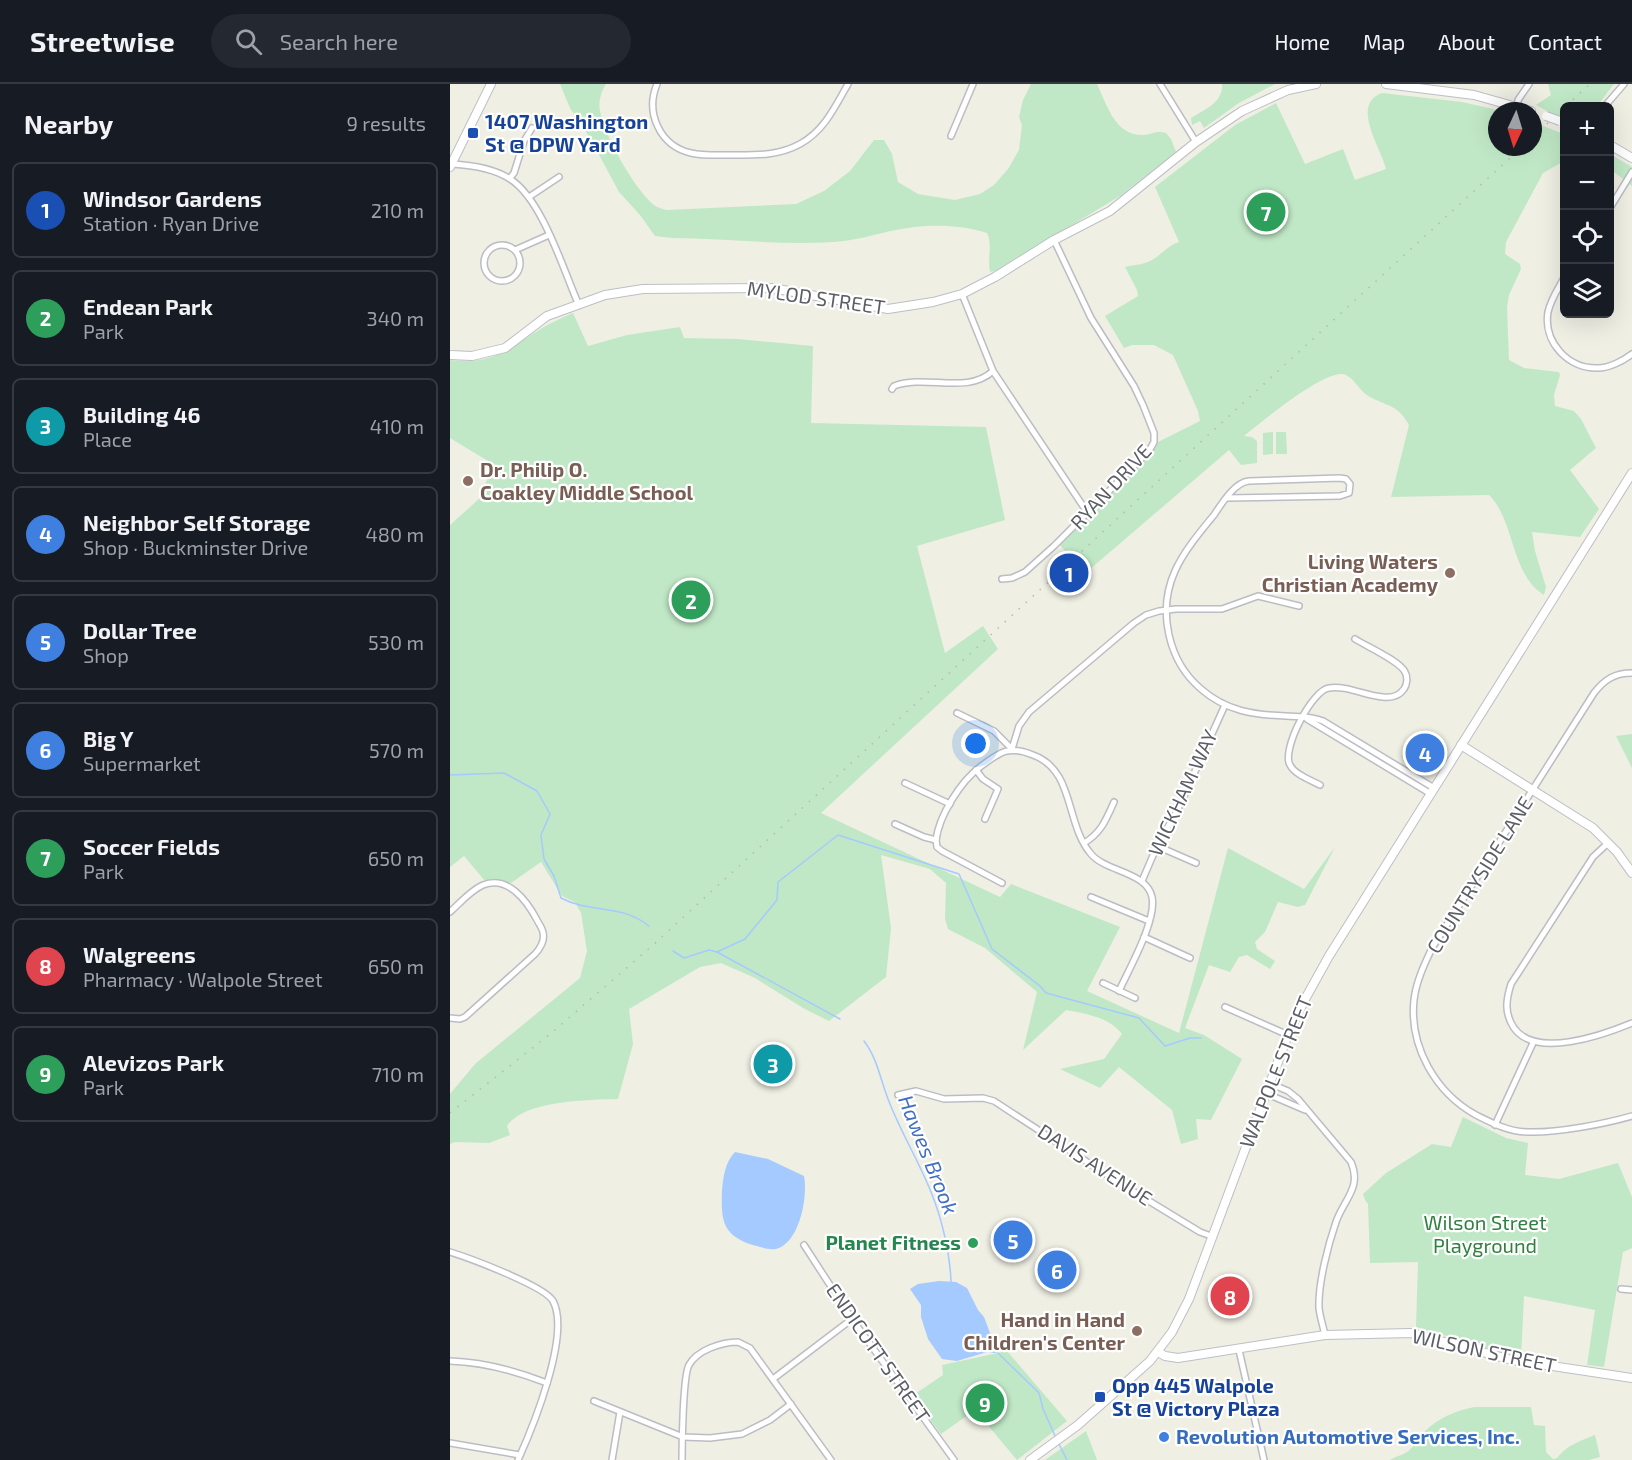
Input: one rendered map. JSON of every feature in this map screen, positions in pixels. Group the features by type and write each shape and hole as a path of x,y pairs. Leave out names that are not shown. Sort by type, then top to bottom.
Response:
{"street":[{"path":"491,84 451,165 493,171 510,178 529,197 543,219 578,303"},
{"path":"657,84 652,100 653,115 659,129 672,145 696,154 760,155 777,153 793,147 814,134 831,114 848,84"},
{"path":"951,136 972,84"},
{"path":"1160,84 1196,142"},
{"name":"MYLOD STREET","path":"450,355 472,356 505,348 547,316 605,295 643,289 772,288 888,309 924,304 962,294 995,277 1054,240 1110,211 1196,142 1242,111 1288,90 1316,84"},
{"path":"1386,84 1474,95 1500,102"},
{"path":"1518,102 1529,84"},
{"path":"1608,102 1624,84"},
{"path":"1542,115 1560,121"},
{"path":"510,178 514,173 524,141 532,128"},
{"path":"1614,147 1632,158"},
{"path":"1614,201 1632,172"},
{"path":"529,197 559,177"},
{"path":"515,250 549,235"},
{"name":"RYAN DRIVE","path":"1002,579 1012,578 1025,572 1054,546 1149,451 1154,442 1155,434 1134,386 1091,318 1054,240"},
{"path":"503,244 515,250 520,266 515,276 499,281 489,276 483,264 491,248 503,244"},
{"path":"1560,285 1549,312 1549,328 1556,349 1571,361 1598,368 1621,361 1632,354"},
{"path":"962,294 993,371 1087,512"},
{"path":"892,389 894,386 909,381 977,381 993,371"},
{"name":"WALPOLE STREET","path":"1030,1460 1070,1431 1158,1352 1183,1313 1288,1035 1322,968 1632,473"},
{"path":"1227,498 1340,496 1349,493 1350,484 1346,479 1340,478 1246,481 1240,484 1227,498 1180,562 1170,585 1167,610 1169,636 1180,665 1195,684 1225,705 1251,713 1317,719 1330,724 1432,791"},
{"path":"1012,749 1019,726 1029,712 1134,622 1146,615 1167,610 1216,610 1261,596 1299,606"},
{"path":"1320,785 1298,773 1288,764 1287,758 1302,717 1321,692 1328,688 1387,697 1396,696 1404,690 1406,676 1402,668 1355,639"},
{"name":"COUNTRYSIDE LANE","path":"1632,673 1619,673 1609,677 1601,684 1432,948 1421,974 1414,1001 1416,1031 1430,1071 1439,1085 1469,1111 1495,1125 1527,1132 1568,1128 1632,1116"},
{"name":"WICKHAM WAY","path":"1142,881 1157,846 1178,809 1225,705"},
{"path":"957,713 994,730 1012,749"},
{"path":"1461,745 1583,822 1608,843 1632,873"},
{"path":"1002,883 942,851 937,847 936,840 950,804 960,787 976,770 1001,752 1012,749 1044,759 1057,771 1084,843 1090,853 1099,861 1142,881 1148,887 1152,898 1149,921 1119,991"},
{"path":"976,770 983,779 998,789 985,819"},
{"path":"905,783 950,804"},
{"path":"1084,843 1102,829 1113,802"},
{"path":"895,824 936,840"},
{"path":"1608,843 1593,857 1511,984 1506,1004 1507,1015 1518,1033 1533,1043 1553,1043 1593,1036 1632,1023"},
{"path":"1157,846 1196,863"},
{"path":"450,912 483,885 500,884 513,889 524,899 544,933 541,945 535,954 465,1017 450,1018"},
{"path":"1091,897 1149,921"},
{"path":"1144,937 1190,957"},
{"path":"1103,984 1135,998"},
{"path":"1224,1007 1288,1035"},
{"path":"1495,1125 1533,1043"},
{"path":"1269,1083 1288,1091 1298,1099 1351,1162 1355,1178 1354,1185 1335,1223 1320,1283 1319,1311 1325,1335"},
{"name":"DAVIS AVENUE","path":"898,1095 916,1091 944,1099 977,1098 994,1101 1121,1184 1200,1232 1211,1236"},
{"path":"1265,1093 1306,1111"},
{"name":"ENDICOTT STREET","path":"804,1245 852,1319 954,1460"},
{"path":"450,1252 531,1285 553,1300 558,1320 558,1337 547,1383 519,1458 450,1443"},
{"path":"1621,1289 1632,1290"},
{"path":"773,1379 852,1319"},
{"name":"WILSON STREET","path":"1158,1352 1165,1356 1178,1358 1325,1335 1411,1333 1521,1362 1632,1378"},
{"path":"682,1460 687,1370 696,1357 708,1349 738,1342 750,1348 831,1460"},
{"path":"1239,1350 1264,1460"},
{"path":"450,1361 470,1362 506,1370 547,1383"},
{"path":"594,1401 683,1437 710,1438 742,1434 770,1420 791,1404"},
{"path":"612,1460 620,1412"}],"green space":[{"path":"560,84 606,84 600,97 599,108 607,134 646,198 656,206 667,210 796,204 824,191 850,171 874,140 884,140 892,154 898,182 918,194 955,200 980,194 994,185 1008,169 1019,150 1022,125 1019,117 1023,100 1031,84 1097,84 1113,117 1125,130 1142,135 1166,133 1176,152 1120,196 996,271 990,272 990,242 987,233 954,227 919,227 849,240 813,243 672,238 655,236 619,192 590,138 570,108"},
{"path":"1222,84 1275,84 1239,103 1204,128 1200,121 1192,125 1191,118 1220,96"},
{"path":"1548,84 1614,84 1600,102 1560,102 1560,116 1542,108 1540,102 1551,95"},
{"path":"1382,93 1462,102 1488,108 1488,156 1542,156 1542,125 1560,132 1560,163 1543,173 1506,242 1505,254 1520,264 1521,269 1509,295 1507,307 1509,360 1524,368 1559,372 1554,395 1555,406 1574,411 1581,419 1596,448 1570,470 1599,509 1580,537 1532,532 1546,587 1544,595 1533,586 1525,574 1504,518 1489,495 1391,497 1409,425 1397,410 1366,395 1346,375 1337,375 1310,387 1244,436 1252,437 1257,441 1257,463 1241,465 1229,450 1089,570 1080,569 1060,545 1140,465 1158,442 1200,421 1198,411 1173,355 1154,345 1132,345 1124,348 1105,316 1138,296 1125,267 1150,261 1179,242 1155,187 1235,125 1276,103 1305,164 1343,149 1355,180 1386,169 1370,127 1368,107 1373,99"},
{"path":"1614,156 1632,167 1632,186 1614,172"},
{"path":"573,313 588,346 627,335 680,327 684,338 738,339 813,346 811,423 986,427 1005,520 917,546 945,653 983,626 998,649 821,813 1000,897 1011,884 1120,927 1087,991 1179,1033 1228,848 1304,889 1335,847 1305,905 1298,907 1278,902 1265,932 1255,942 1257,949 1275,961 1270,969 1247,955 1239,957 1230,972 1209,965 1185,1028 1204,1035 1242,1059 1211,1120 1196,1119 1198,1139 1181,1144 1172,1110 1119,1067 1100,1088 1060,1069 1104,1059 1122,1034 1104,1020 1066,1010 1023,1050 1037,992 985,948 948,929 945,919 946,883 930,869 881,855 891,928 886,977 829,1021 803,1008 755,978 721,963 700,967 629,1009 633,1044 618,1099 575,1101 542,1106 515,1117 507,1126 510,1135 489,1143 455,1142 450,1144 450,1094 475,1064 580,978 587,951 581,913 575,902 562,896 541,862 511,883 499,880 485,881 464,856 450,867 450,525 480,498 493,464 450,438 450,360 479,360 490,357"},
{"path":"1273,432 1273,454 1263,455 1263,433"},
{"path":"1276,432 1286,432 1287,454 1276,454"},
{"path":"1632,734 1632,768 1616,736"},
{"name":"Wilson Street Playground","path":"1463,1117 1506,1138 1528,1143 1525,1175 1559,1179 1618,1163 1632,1197 1632,1248 1623,1252 1604,1367 1587,1365 1595,1310 1524,1296 1521,1358 1416,1327 1418,1262 1370,1263 1368,1204 1363,1194 1386,1173 1432,1144 1451,1147"},
{"path":"1007,1351 1067,1421 1017,1460 975,1410 941,1434 912,1396 943,1375 942,1365"},
{"path":"1474,1407 1531,1407 1534,1425 1545,1426 1546,1452 1553,1459 1574,1444 1595,1435 1600,1457 1589,1460 1390,1460 1409,1451 1438,1421 1458,1411"},
{"path":"1086,1431 1097,1460 1045,1460"}],"water":[{"path":"735,1152 768,1159 804,1176 805,1195 796,1229 784,1245 776,1249 764,1248 743,1241 729,1231 723,1218 723,1181 727,1165"},
{"path":"939,1281 956,1282 967,1288 984,1317 990,1333 999,1343 1001,1351 987,1352 957,1361 942,1359 928,1339 921,1317 921,1305 910,1289 918,1284"}],"waterway":[{"name":"Hawes Brook","path":"450,775 504,773 537,791 550,814 541,835 544,859 554,876 561,898 583,906 627,914 649,926"},
{"path":"717,952 745,939 777,900 778,882 838,835 959,874 992,949 1046,993 1139,1018 1165,1046 1190,1038 1201,1038"},
{"name":"Hawes Brook","path":"673,951 684,958 709,950 717,952 840,1019"},
{"name":"Hawes Brook","path":"864,1041 873,1055 895,1115 935,1202 947,1248 951,1282"},
{"name":"Hawes Brook","path":"997,1352 1039,1393 1043,1409 1056,1438"},
{"name":"Hawes Brook","path":"1058,1442 1067,1460"}],"railway":[{"path":"1570,102 1590,84"},
{"path":"1542,129 1560,112"},
{"path":"450,1113 549,1035 652,946 1512,156"}],"place":[{"name":"1407 Washington St @ DPW Yard","path":"473,133"},
{"name":"Soccer Fields","path":"1266,212"},
{"name":"Dr. Philip O. Coakley Middle School","path":"468,481"},
{"name":"Windsor Gardens","path":"1069,573"},
{"name":"Living Waters Christian Academy","path":"1450,573"},
{"name":"Endean Park","path":"691,600"},
{"name":"Neighbor Self Storage","path":"1425,753"},
{"name":"Building 46","path":"773,1064"},
{"name":"Dollar Tree","path":"1013,1240"},
{"name":"Planet Fitness","path":"973,1243"},
{"name":"Big Y","path":"1057,1270"},
{"name":"Walgreens","path":"1230,1296"},
{"name":"Hand in Hand Children's Center","path":"1137,1331"},
{"name":"Opp 445 Walpole St @ Victory Plaza","path":"1100,1397"},
{"name":"Alevizos Park","path":"985,1403"},
{"name":"Revolution Automotive Services, Inc.","path":"1164,1437"}]}
